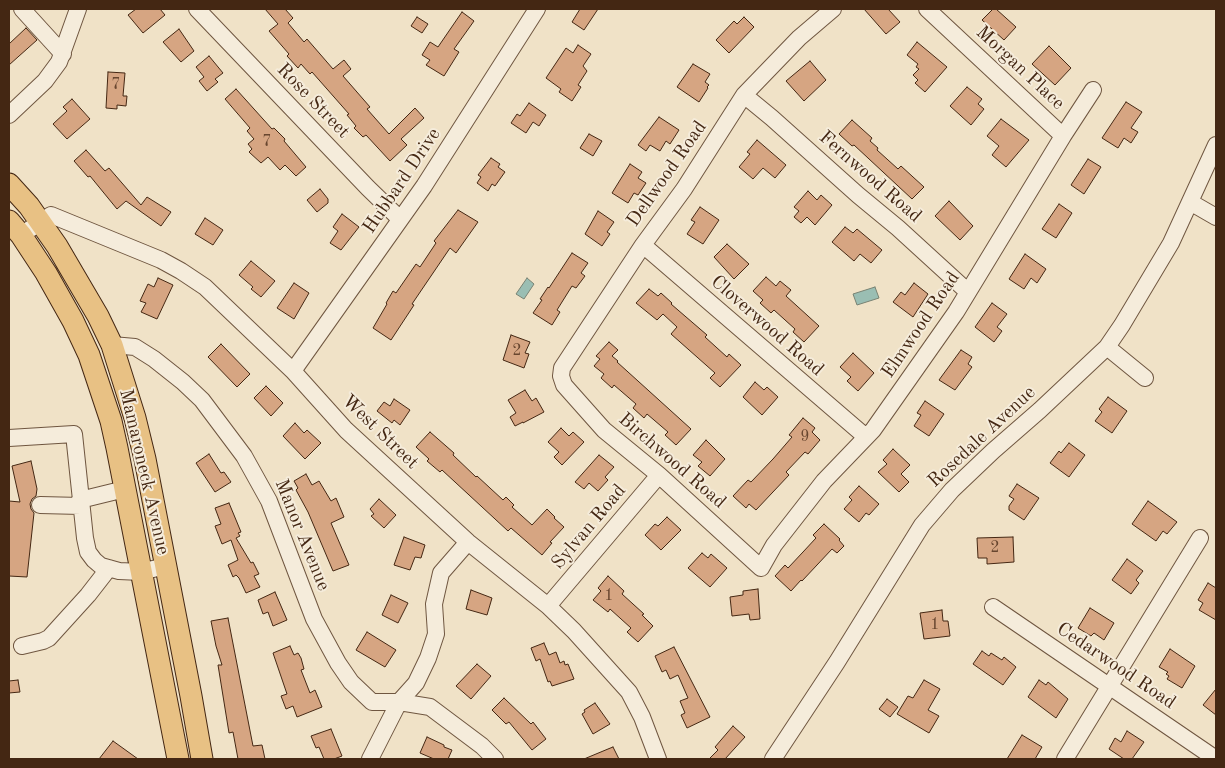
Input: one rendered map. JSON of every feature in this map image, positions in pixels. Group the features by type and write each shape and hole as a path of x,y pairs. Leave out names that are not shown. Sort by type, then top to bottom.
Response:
{"main road":[{"name":"Mamaroneck Avenue","path":"9,184 57,246 78,280 112,345 135,418 202,759"},
{"name":"Mamaroneck Avenue","path":"15,228 46,273 73,321 89,354 111,421 178,759"}],"street":[{"path":"22,9 63,54"},
{"path":"9,114 45,81 59,62 78,9"},
{"name":"Rose Street","path":"197,9 400,220"},
{"name":"Hubbard Drive","path":"293,371 424,186 537,9"},
{"name":"Dellwood Road","path":"562,380 562,368 643,245 684,189 744,95 799,38 833,9"},
{"name":"Morgan Place","path":"927,9 1063,136"},
{"name":"Elmwood Road","path":"761,568 774,545 819,488 873,430 968,292 1093,90"},
{"name":"Fernwood Road","path":"744,95 898,228 968,292"},
{"name":"Rosedale Avenue","path":"773,759 837,662 922,524 952,490 1107,346 1122,325 1171,243 1216,145"},
{"path":"1190,202 1216,217"},
{"name":"West Street","path":"15,228 40,223 51,216 161,260 182,271 205,287 293,371 346,430 468,542 548,606 574,631 629,692 642,717 658,759"},
{"name":"Cloverwood Road","path":"643,245 866,437"},
{"name":"Manor Avenue","path":"112,345 135,347 154,359 202,400 227,432 256,475 269,501 314,619 338,663 351,682 372,702 399,702 430,708 482,746 495,759"},
{"path":"1107,346 1145,378"},
{"name":"Birchwood Road","path":"562,380 564,385 604,430 659,475 761,568"},
{"path":"9,438 74,434 84,538 88,552 101,566 119,571 141,572 165,566"},
{"name":"Sylvan Road","path":"548,606 659,475"},
{"path":"40,505 80,503 125,489"},
{"path":"1065,759 1200,538"},
{"path":"370,759 399,702 416,683 436,634 434,604 441,573 468,542"},
{"path":"22,646 50,638 109,568"},
{"name":"Cedarwood Road","path":"993,607 1216,759"}],"water":[{"path":"527,278 534,284 524,299 516,294"},
{"path":"875,287 879,298 857,305 853,294"}],"building":[{"path":"136,9 160,9 165,15 143,33 128,15"},
{"path":"265,9 285,9 293,18 288,23 304,42 307,39 333,69 344,60 351,69 343,76 370,107 367,109 389,134 415,108 424,118 401,139 407,145 390,161 366,135 363,137 354,128 356,126 347,115 349,114 312,72 310,74 301,64 298,68 287,56 289,54 269,31 278,24"},
{"path":"580,9 598,9 584,30 572,22"},
{"path":"864,9 888,9 900,22 886,34"},
{"path":"993,9 996,9 1016,27 1004,40 982,20"},
{"path":"462,12 474,21 454,49 459,52 444,76 426,65 430,60 422,55 430,42 438,47"},
{"path":"417,17 428,24 422,33 411,26"},
{"path":"744,17 754,27 729,53 716,40 734,21 737,24"},
{"path":"26,28 37,40 9,65 9,44"},
{"path":"179,29 194,51 181,62 163,42"},
{"path":"917,42 947,67 925,92 915,83 918,80 913,75 919,69 916,67 918,64 907,55"},
{"path":"578,45 591,54 583,66 587,71 578,85 581,87 572,101 559,92 561,89 546,78 566,48 573,53"},
{"path":"1049,46 1071,68 1055,85 1032,64"},
{"path":"209,56 223,73 215,79 218,82 207,91 199,81 204,77 196,67"},
{"path":"810,61 826,80 804,101 786,81"},
{"path":"693,64 710,74 705,82 709,85 708,88 699,102 677,87"},
{"path":"108,72 125,73 123,96 127,96 126,106 117,105 117,109 106,108"},
{"path":"967,87 982,99 978,104 984,109 971,125 950,106"},
{"path":"236,89 272,129 274,128 285,139 284,141 306,167 296,176 285,165 280,170 268,157 261,163 249,152 252,149 248,144 254,139 247,131 250,128 225,99"},
{"path":"72,99 90,119 67,139 53,124 67,111 63,107"},
{"path":"1126,102 1142,112 1131,128 1138,132 1131,143 1124,138 1118,148 1102,138"},
{"path":"529,103 546,115 539,126 533,122 526,133 511,123 517,114 520,116"},
{"path":"659,117 679,130 670,144 666,141 660,151 650,145 646,151 638,145"},
{"path":"1001,119 1029,140 1006,167 992,155 999,146 987,136"},
{"path":"852,120 872,138 870,141 878,148 877,150 898,169 901,166 924,187 912,199 854,145 852,146 839,134"},
{"path":"589,134 602,141 593,156 580,148"},
{"path":"757,140 786,165 775,178 763,168 753,179 739,167 750,154 747,152"},
{"path":"86,150 105,171 109,168 141,205 147,197 171,212 161,226 126,201 117,209 90,176 88,177 74,161"},
{"path":"491,158 500,164 498,167 505,172 495,186 492,184 488,191 477,183 481,177 478,175"},
{"path":"1088,159 1101,167 1084,194 1071,185"},
{"path":"630,164 642,172 638,178 646,183 638,195 634,193 628,203 612,193"},
{"path":"320,189 328,199 328,203 317,212 307,200"},
{"path":"808,191 817,200 821,195 832,205 815,225 807,217 801,223 794,217 799,211 794,207"},
{"path":"949,201 973,226 960,240 935,216"},
{"path":"1059,204 1072,213 1056,238 1042,229"},
{"path":"700,207 719,220 703,244 687,234 695,222 691,220"},
{"path":"458,210 478,222 456,253 450,248 412,304 414,305 391,340 373,328 393,291 396,293 416,264 420,267 436,243 434,241"},
{"path":"598,211 614,222 607,232 610,234 602,246 585,234"},
{"path":"342,214 359,227 341,250 330,243 338,231 333,227"},
{"path":"205,218 223,230 213,245 195,234"},
{"path":"845,227 853,233 857,229 882,250 871,263 860,254 854,261 832,242"},
{"path":"727,244 749,264 734,279 714,257"},
{"path":"572,253 588,263 581,273 585,276 576,288 572,286 557,310 560,312 552,325 533,313 542,300 540,299"},
{"path":"1025,254 1046,269 1037,283 1031,278 1024,289 1009,279"},
{"path":"251,261 275,281 261,297 239,275"},
{"path":"766,277 776,286 780,281 791,290 786,296 819,326 804,342 793,332 795,329 774,310 771,313 760,303 763,300 753,291"},
{"path":"158,278 173,285 157,319 141,312 146,303 140,301 148,284 154,287"},
{"path":"294,283 309,293 294,319 277,308"},
{"path":"914,283 928,294 913,317 893,302 901,292 905,295"},
{"path":"649,289 658,296 661,293 707,335 705,337 727,357 729,354 741,365 720,387 710,378 715,373 671,334 677,327 663,314 657,320 636,303"},
{"path":"992,303 1007,314 997,327 1002,331 994,342 975,327"},
{"path":"511,335 530,342 525,353 529,354 524,368 503,360"},
{"path":"609,342 618,350 612,356 617,362 691,429 676,445 665,435 668,432 647,414 644,418 633,408 636,404 614,385 612,388 601,378 604,374 594,366 600,359 596,356"},
{"path":"221,344 250,374 237,387 208,357"},
{"path":"961,350 972,357 968,364 972,367 955,390 939,380"},
{"path":"853,353 874,373 858,391 847,381 851,377 840,367"},
{"path":"755,382 764,390 767,387 778,397 762,415 743,397"},
{"path":"266,386 283,403 271,416 254,398"},
{"path":"525,390 532,401 536,398 544,412 515,426 510,417 516,413 508,400"},
{"path":"1108,397 1127,411 1112,433 1095,421 1102,412 1099,409"},
{"path":"394,399 410,410 400,425 394,420 392,423 377,411 384,402 390,406"},
{"path":"925,401 944,414 929,436 914,426 921,415 917,413"},
{"path":"803,418 815,428 812,432 820,440 808,454 805,452 786,472 789,475 756,510 749,504 746,508 733,496 748,480 751,482 773,459 792,437 789,435"},
{"path":"295,423 304,433 307,430 321,443 305,459 283,436"},
{"path":"561,428 569,436 573,432 584,442 562,465 554,457 559,452 548,442"},
{"path":"430,432 454,453 453,455 476,477 503,500 506,497 514,505 512,507 532,525 547,509 555,517 564,527 550,542 552,543 542,555 511,528 508,531 442,470 440,472 427,461 429,459 416,447"},
{"path":"706,440 725,459 710,476 698,466 702,462 693,455"},
{"path":"1069,443 1085,455 1069,477 1050,463 1059,451 1061,453"},
{"path":"893,449 910,465 901,474 909,482 899,492 878,472 887,464 883,460"},
{"path":"209,454 221,473 224,472 231,482 215,492 196,463"},
{"path":"599,455 614,467 605,477 608,480 598,491 589,483 584,489 575,482"},
{"path":"31,461 37,489 36,496 30,504 34,513 27,577 9,576 9,501 20,502 12,466"},
{"path":"306,474 312,485 319,481 331,501 336,498 344,517 331,523 349,565 333,571 308,512 296,490 298,488 294,481"},
{"path":"1017,484 1039,498 1024,520 1009,510 1009,506 1014,499 1009,496"},
{"path":"859,486 879,504 869,515 866,513 859,522 844,509 852,500 849,497"},
{"path":"379,499 396,515 384,528 371,516 374,514 370,509"},
{"path":"1148,501 1177,522 1167,534 1163,531 1156,541 1132,524"},
{"path":"229,503 241,532 238,533 240,536 236,538 259,574 254,576 260,587 246,593 239,578 236,575 233,577 228,565 238,560 231,540 222,544 215,526 221,524 215,508"},
{"path":"667,517 681,530 661,550 645,535 655,524 658,526"},
{"path":"824,524 840,539 844,546 837,553 832,549 791,591 775,576 785,565 788,568 816,538 813,535"},
{"path":"404,537 425,545 421,558 415,557 410,570 394,565"},
{"path":"1013,537 1014,562 987,564 987,558 978,558 977,538"},
{"path":"702,553 708,558 711,554 727,568 710,587 688,568"},
{"path":"1127,559 1143,571 1136,580 1139,583 1131,594 1112,580"},
{"path":"608,576 624,591 622,594 644,614 642,615 653,626 638,642 627,632 631,628 610,609 608,612 593,600 601,591 598,588"},
{"path":"1208,583 1216,588 1216,620 1199,610 1203,603 1198,600"},
{"path":"758,589 760,619 750,620 749,614 732,616 730,597 743,595 743,591"},
{"path":"471,590 492,598 487,615 466,609"},
{"path":"275,592 287,620 273,626 268,612 263,614 258,600"},
{"path":"391,595 408,603 398,623 382,615"},
{"path":"1090,608 1114,623 1104,640 1094,633 1091,636 1078,628"},
{"path":"942,610 943,621 948,621 950,636 924,639 920,613"},
{"path":"228,618 253,746 262,745 265,759 238,759 233,732 229,733 218,665 222,665 211,621"},
{"path":"367,632 396,650 385,667 356,650"},
{"path":"544,643 549,655 556,652 560,663 564,661 565,665 568,664 574,679 552,686 550,681 548,682 540,659 536,661 531,648"},
{"path":"290,646 294,655 298,653 301,658 304,669 301,670 310,693 315,690 322,707 297,717 293,706 286,709 281,696 287,694 273,653"},
{"path":"674,647 710,717 687,728 681,715 685,713 680,701 688,698 678,675 670,679 666,670 662,672 655,656"},
{"path":"1170,649 1195,666 1182,688 1167,679 1169,676 1166,674 1168,672 1159,667"},
{"path":"982,651 989,656 991,653 1002,660 1004,657 1016,667 1003,685 973,664"},
{"path":"477,664 491,676 471,699 456,686"},
{"path":"18,680 20,692 9,693 9,681"},
{"path":"924,680 940,689 928,710 939,716 929,733 897,714 908,696 913,698"},
{"path":"1039,680 1046,685 1048,682 1068,699 1056,718 1028,697"},
{"path":"1216,689 1216,715 1203,705"},
{"path":"504,698 531,724 533,722 546,739 532,750 509,722 506,724 492,710"},
{"path":"887,699 898,707 890,717 879,709"},
{"path":"595,703 610,724 593,734 582,714 585,712 584,710"},
{"path":"733,726 745,737 725,759 709,759 718,750 715,747"},
{"path":"331,729 342,756 334,759 324,759 319,747 316,748 311,736"},
{"path":"1127,731 1144,742 1132,759 1124,759 1109,749 1115,738 1121,742"},
{"path":"1022,735 1042,747 1035,759 1007,759"},
{"path":"427,737 452,750 448,759 434,759 420,753"},
{"path":"113,741 138,759 99,759"},
{"path":"613,747 619,759 584,759 608,749"}]}
